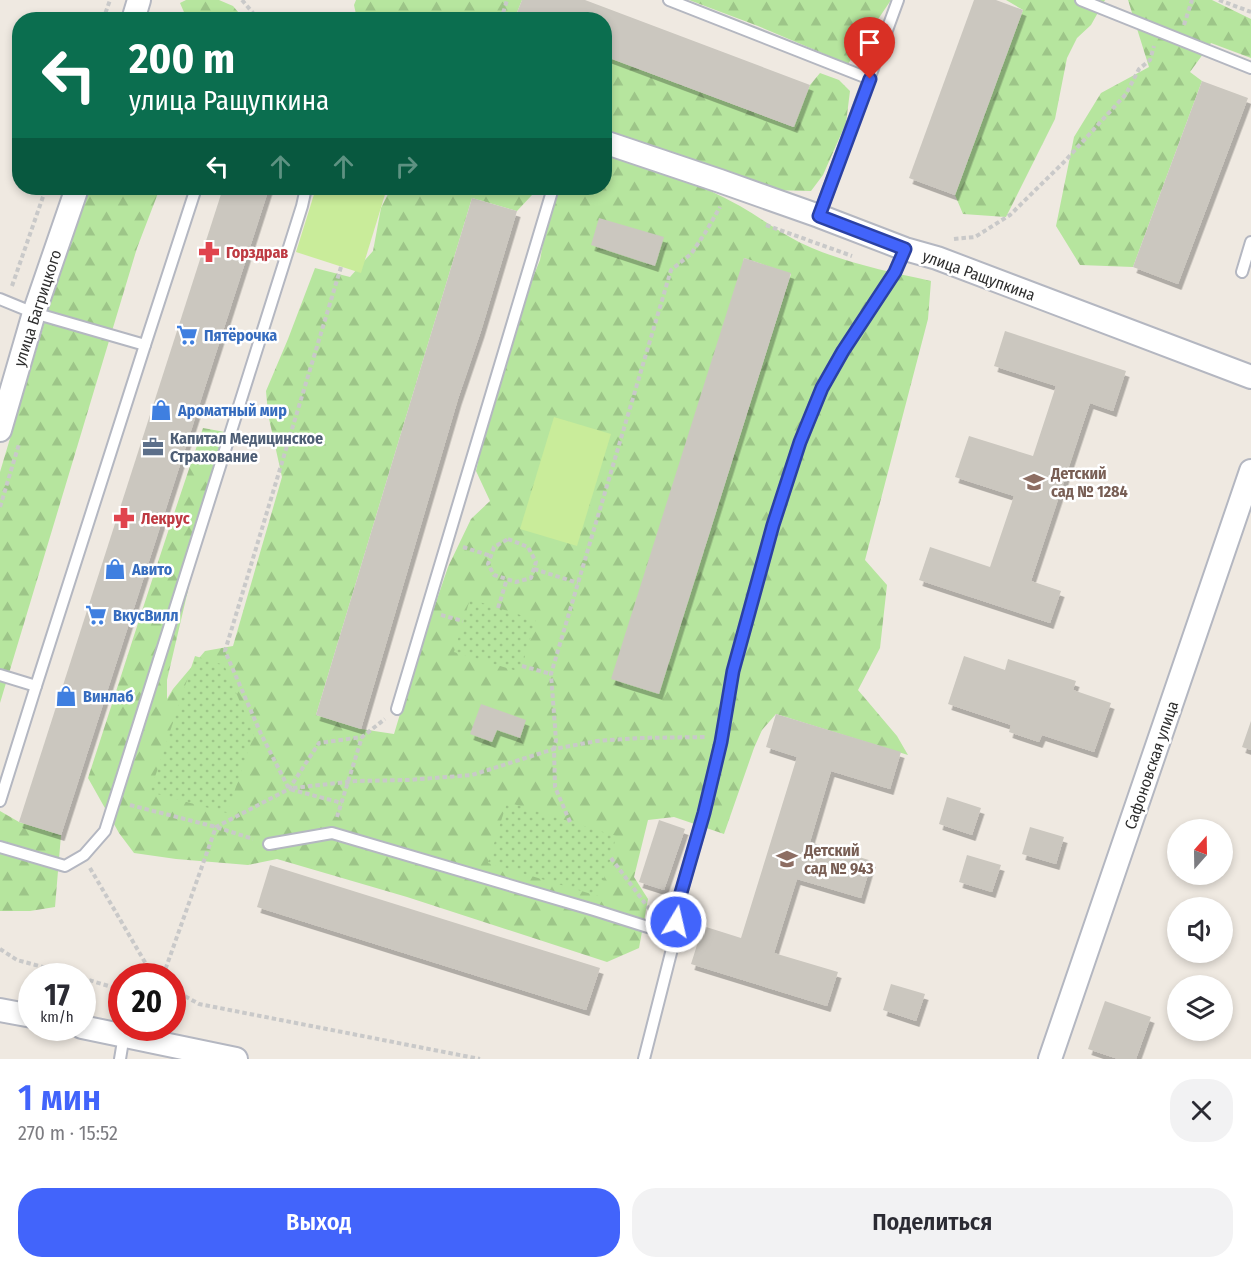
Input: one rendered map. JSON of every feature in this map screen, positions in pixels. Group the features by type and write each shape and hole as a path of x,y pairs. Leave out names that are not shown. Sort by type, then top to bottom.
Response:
{"street":[{"name":"улица Ращупкина","path":"612,145 819,216 905,249 937,258 1251,377"},
{"name":"улица Багрицкого","path":"0,430 34,313 75,195"},
{"name":"Сафоновская улица","path":"1050,1059 1251,471"},
{"path":"0,1010 18,1013"},
{"path":"151,1041 236,1059"}],"lane":[{"path":"669,0 870,79"},
{"path":"819,216 898,0"},
{"path":"1081,0 1251,68"},
{"path":"0,801 194,195"},
{"path":"0,847 65,866 84,855 105,831 304,195"},
{"path":"397,709 551,195"},
{"path":"1242,272 1251,243"},
{"path":"644,1059 674,941 678,903 704,813 722,737 733,671 773,525 800,442 822,388 843,351 895,272 905,249"},
{"path":"3,300 34,313 145,345"},
{"path":"0,675 36,686"},
{"path":"269,843 332,833 651,928 674,941"},
{"path":"120,1059 122,1041"}],"path":[{"path":"242,0 253,12"},
{"path":"1179,39 1192,0"},
{"path":"1219,0 1251,12"},
{"path":"937,258 950,239 975,237 1010,215 1064,162 1126,94 1139,69 1150,60 1160,32"},
{"path":"3,300 43,195"},
{"path":"570,822 555,787 554,749 556,740 550,674 671,270 691,254 705,233 720,207 710,204"},
{"path":"762,223 855,257"},
{"path":"341,267 225,651 261,734 290,789 342,803"},
{"path":"508,539 528,547 536,562 534,569 531,578 516,582 494,576 488,564 494,547 508,539"},
{"path":"447,543 491,556"},
{"path":"534,569 578,583"},
{"path":"498,608 507,579"},
{"path":"522,666 550,674"},
{"path":"290,789 320,742 362,737 397,709"},
{"path":"332,833 362,737"},
{"path":"168,963 216,827 290,789 348,782 472,775 554,749 597,741 722,737"},
{"path":"115,801 269,843"},
{"path":"84,855 145,963"},
{"path":"611,858 674,941"},
{"path":"0,949 17,960 28,963"},
{"path":"186,997 199,1004 480,1059"}],"green space":[{"path":"186,0 219,0 233,6 238,12 184,12 180,3"},
{"path":"356,0 522,0 517,12 356,12"},
{"path":"689,0 891,0 848,64"},
{"path":"1006,0 1105,0 1091,25 1077,38 1067,58 1055,119 1006,217 963,214 955,195 1023,10"},
{"path":"1128,0 1212,0 1251,19 1251,58 1211,43 1190,72 1202,81 1133,267 1080,265 1056,226 1074,137 1101,93 1149,67"},
{"path":"612,59 793,127 810,85 820,73 839,80 850,91 846,123 823,175 811,191 767,190 612,138"},
{"path":"612,151 708,190 740,206 802,244 826,254 931,281 928,319 865,560 887,585 880,648 858,690 897,736 908,755 776,714 762,730 754,748 724,834 674,817 648,820 634,877 648,899 639,948 607,962 407,897 277,859 248,865 134,853 119,833 88,778 203,428 225,432 167,680 167,699 205,651 233,646 282,477 268,414 266,391 315,268 350,277 373,251 381,208 388,195 532,195 517,211 472,198 316,715 361,729 394,734 448,567 471,519 490,501 476,471 502,357 540,260 552,195 612,195","holes":["744,258 791,274 659,693"]},
{"path":"81,195 157,195 137,248 0,703 0,472"},
{"path":"314,195 385,195 361,273 296,252"},
{"path":"554,417 611,434 577,546 520,529"},
{"path":"470,599 536,620 520,672 454,652"},
{"path":"195,656 224,665 254,734 227,813 150,792"},
{"path":"507,802 616,836 598,896 488,863"},
{"path":"0,811 19,822 61,835 55,907 30,911 0,911"}],"building":[{"path":"522,0 585,0 810,85 794,127 612,59 612,12 517,12"},
{"path":"974,0 996,0 1023,10 955,195 909,178"},
{"path":"1202,81 1248,98 1178,284 1133,267"},
{"path":"221,195 267,195 61,835 19,822"},
{"path":"472,198 517,211 458,399 361,729 316,715"},
{"path":"599,218 664,237 655,266 591,245"},
{"path":"744,258 791,273 659,694 611,679"},
{"path":"1005,331 1126,371 1113,411 1090,403 1031,581 1061,591 1050,623 919,580 930,547 990,567 1014,496 955,477 969,436 1033,456 1056,386 994,366"},
{"path":"964,656 1005,670 1008,659 1076,681 1073,690 1111,703 1094,752 1042,735 1039,742 1009,732 1011,725 948,704"},
{"path":"481,704 526,720 520,738 497,730 492,742 470,734"},
{"path":"776,714 901,752 890,789 831,771 810,842 872,861 861,898 797,879 774,953 838,972 827,1006 691,964 703,926 741,938 797,757 766,747"},
{"path":"1251,721 1251,750 1242,747"},
{"path":"947,797 981,808 972,835 939,824"},
{"path":"659,820 685,829 664,890 639,882"},
{"path":"1030,827 1064,837 1056,864 1022,854"},
{"path":"967,855 1001,865 992,892 959,882"},
{"path":"270,865 600,968 586,1010 257,907"},
{"path":"891,984 925,994 916,1021 883,1010"},
{"path":"1105,1001 1151,1017 1136,1059 1118,1059 1088,1049"}],"place":[{"name":"Горздрав","path":"209,252"},
{"name":"Пятёрочка","path":"187,335"},
{"name":"Ароматный мир","path":"161,410"},
{"name":"Капитал Медицинское Страхование","path":"153,447"},
{"name":"Детский сад № 1284","path":"1034,482"},
{"name":"Лекрус","path":"124,518"},
{"name":"Авито","path":"115,569"},
{"name":"ВкусВилл","path":"96,615"},
{"name":"Винлаб","path":"66,696"},
{"name":"Детский сад № 943","path":"787,859"}],"route":[{"path":"676,922 678,903 704,813 721,742 733,671 773,525 800,442 822,388 843,351 895,272 905,249 819,216 870,79"}]}
